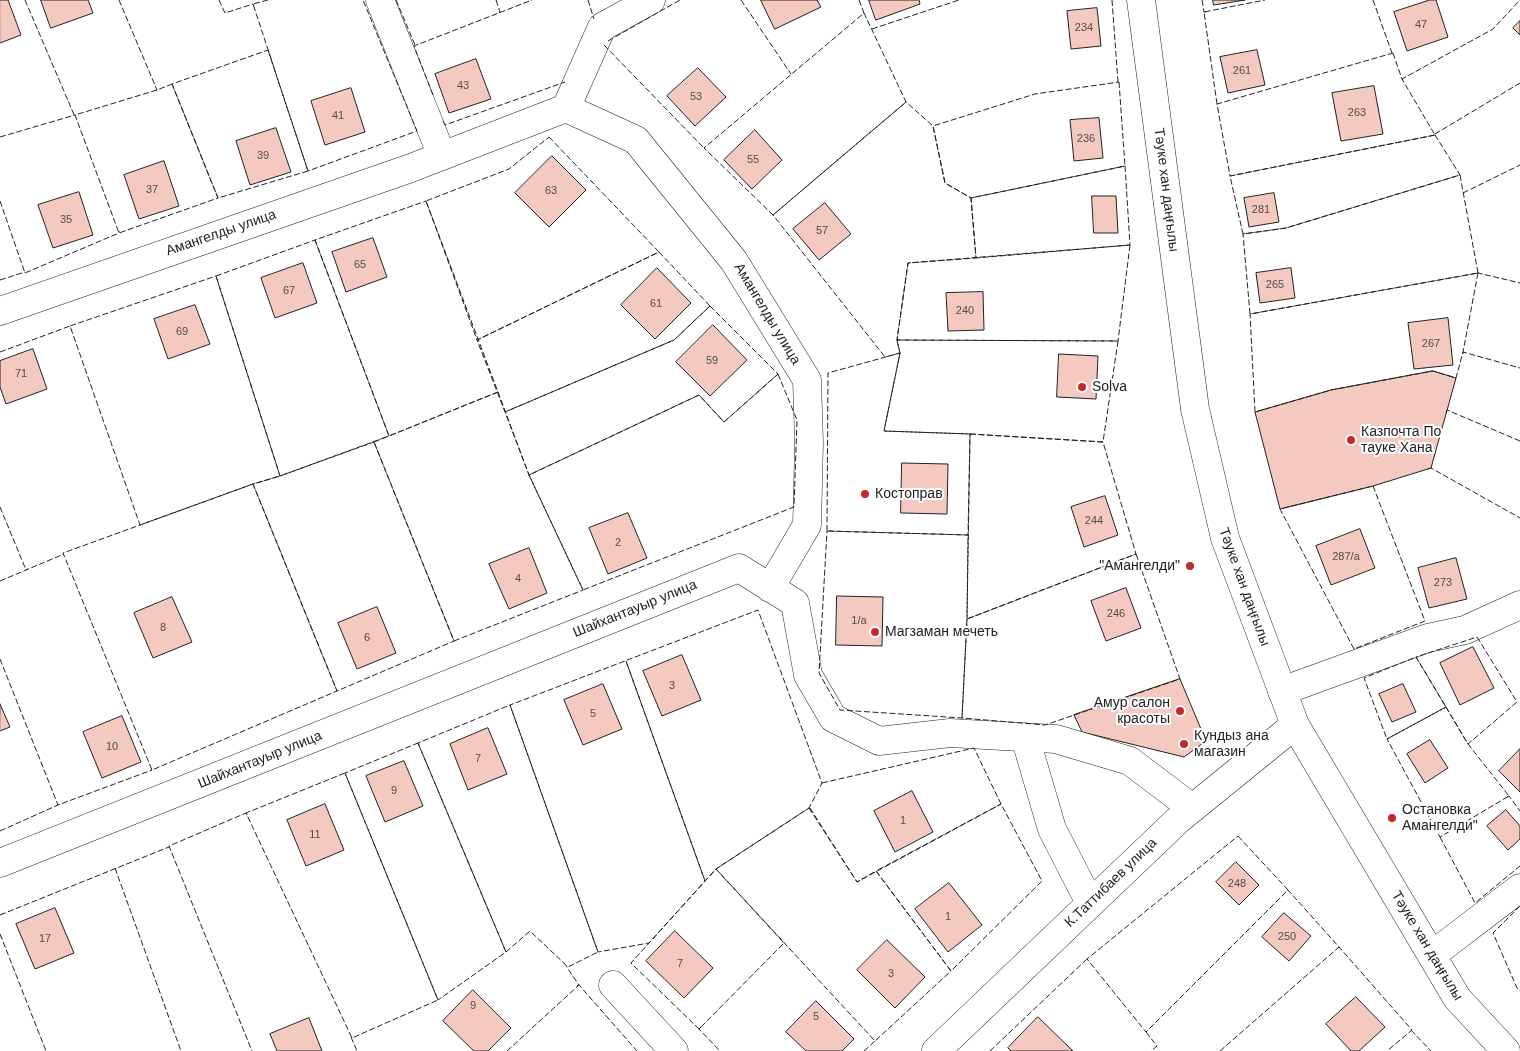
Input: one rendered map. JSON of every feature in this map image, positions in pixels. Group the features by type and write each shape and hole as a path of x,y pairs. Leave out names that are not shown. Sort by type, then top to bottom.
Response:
{"street":[{"path":"380,0 442,156"},
{"path":"566,108 602,27 651,0"},
{"name":"Тәуке хан даңғылы","path":"1141,0 1195,409 1225,538 1295,725 1457,998 1506,1051"},
{"name":"Амангелды улица","path":"0,311 411,168 566,108 636,140 734,261 807,380 809,443 807,525 770,588"},
{"name":"Шайхантауыр улица","path":"0,863 739,568 795,603 808,675 833,718 879,741 950,733 1056,739 1130,761 1192,808"},
{"path":"1282,691 1428,638 1465,630 1520,604"},
{"name":"К.Таттибаев улица","path":"936,1051 1178,820 1295,725"},
{"path":"1025,737 1052,828 1090,903"},
{"path":"1432,955 1520,888"},
{"path":"613,984 674,1051"}],"building":[{"path":"0,0 8,0 21,35 0,43"},
{"path":"41,0 88,0 93,13 51,28"},
{"path":"761,0 817,0 821,7 775,29"},
{"path":"869,0 919,0 920,4 876,20"},
{"path":"1213,0 1245,0 1214,5"},
{"path":"1430,0 1436,0 1448,37 1407,51 1394,12"},
{"path":"1097,8 1101,46 1071,49 1067,11"},
{"path":"1520,21 1520,35 1513,28"},
{"path":"1257,50 1265,85 1228,93 1220,57"},
{"path":"476,59 491,99 449,113 435,74"},
{"path":"698,68 726,97 695,126 667,96"},
{"path":"1374,86 1383,134 1341,141 1332,93"},
{"path":"351,88 365,132 325,145 311,101"},
{"path":"1099,118 1103,158 1074,161 1070,120"},
{"path":"276,128 291,172 250,185 236,141"},
{"path":"755,130 782,160 752,189 724,160"},
{"path":"552,156 586,190 549,227 515,193"},
{"path":"164,161 179,206 139,219 124,175"},
{"path":"79,192 93,235 53,248 38,205"},
{"path":"1274,193 1279,222 1249,227 1244,198"},
{"path":"1092,196 1116,196 1118,233 1094,233"},
{"path":"825,203 851,234 819,260 793,229"},
{"path":"373,238 387,277 346,292 332,252"},
{"path":"303,263 317,303 275,318 261,278"},
{"path":"657,268 691,303 655,339 621,305"},
{"path":"1291,268 1295,298 1260,303 1256,273"},
{"path":"983,292 984,330 948,331 946,293"},
{"path":"195,305 210,344 168,359 154,319"},
{"path":"1448,318 1453,365 1414,369 1408,323"},
{"path":"713,325 747,360 710,396 676,362"},
{"path":"33,349 47,389 6,404 0,387 0,361"},
{"path":"1059,354 1098,356 1096,399 1057,397"},
{"name":"Казпочта По тауке Хана","path":"1433,371 1456,378 1431,468 1373,486 1280,509 1255,412 1331,390"},
{"path":"902,463 948,464 947,514 901,513"},
{"path":"1105,496 1118,535 1084,547 1071,507"},
{"path":"628,513 647,558 608,574 589,528"},
{"path":"1360,529 1375,568 1331,585 1316,546"},
{"path":"529,548 547,593 509,609 489,564"},
{"path":"1456,558 1467,599 1429,608 1418,568"},
{"path":"1126,588 1141,628 1106,641 1091,601"},
{"path":"837,596 883,597 882,646 836,645"},
{"path":"172,597 192,642 153,658 134,613"},
{"path":"377,607 396,653 357,669 338,623"},
{"path":"1473,647 1494,688 1460,705 1440,663"},
{"path":"682,655 701,700 662,716 643,671"},
{"path":"1180,679 1206,741 1184,757 1082,732 1074,715"},
{"path":"603,684 622,729 583,745 564,700"},
{"path":"1403,684 1416,712 1392,722 1379,694"},
{"path":"0,704 10,727 0,731"},
{"path":"122,716 141,762 102,778 83,732"},
{"path":"488,728 507,774 468,790 450,744"},
{"path":"1430,740 1448,768 1425,783 1407,754"},
{"path":"1520,749 1520,792 1499,771"},
{"path":"404,761 423,806 385,822 366,776"},
{"path":"912,791 933,832 895,852 874,811"},
{"path":"325,804 344,850 306,866 287,820"},
{"path":"1506,810 1520,826 1520,839 1508,850 1487,826"},
{"path":"1236,862 1259,885 1239,905 1216,882"},
{"path":"949,883 982,925 948,952 915,909"},
{"path":"55,908 74,953 35,969 16,924"},
{"path":"1284,913 1311,936 1289,961 1262,937"},
{"path":"675,931 713,968 684,998 646,961"},
{"path":"887,940 925,977 895,1008 857,970"},
{"path":"473,990 511,1028 488,1051 474,1051 443,1021"},
{"path":"1356,997 1385,1027 1359,1051 1351,1051 1326,1024"},
{"path":"816,1001 854,1039 842,1051 806,1051 786,1032"},
{"path":"1038,1017 1073,1051 1011,1051 1008,1048"},
{"path":"309,1018 322,1051 277,1051 270,1034"}],"fence":[{"path":"25,0 75,117"},
{"path":"119,0 157,90 155,91"},
{"path":"219,0 225,13 253,4 254,6"},
{"path":"268,0 253,4 308,171 417,131 363,0"},
{"path":"396,0 415,45"},
{"path":"496,0 499,13"},
{"path":"433,95 414,46 532,0"},
{"path":"588,0 594,19"},
{"path":"608,41 680,0"},
{"path":"741,0 791,74"},
{"path":"859,0 863,13"},
{"path":"872,29 959,0"},
{"path":"1112,0 1118,82"},
{"path":"1202,0 1204,12 1206,12"},
{"path":"1217,104 1204,12 1265,0"},
{"path":"1373,0 1392,53"},
{"path":"1403,80 1493,29 1520,0"},
{"path":"906,102 773,215 704,148 864,13 906,102 933,126 945,183 971,198 976,258 908,263 897,340 900,353 885,357 773,215 906,102"},
{"path":"604,45 705,147"},
{"path":"268,50 308,171 218,198 172,84 268,50"},
{"path":"1393,53 1402,79 1435,135 1230,176 1217,104 1393,53"},
{"path":"443,121 445,125 565,82"},
{"path":"1119,82 1125,166 971,198 945,183 933,126 1035,94 1119,82"},
{"path":"1435,134 1520,83"},
{"path":"172,84 218,198 119,233 75,115 172,84"},
{"path":"0,137 75,115"},
{"path":"1435,135 1460,175 1286,228 1243,234 1230,176 1435,135"},
{"path":"549,137 659,252 477,340 426,201 509,169 549,137"},
{"path":"1463,193 1520,165"},
{"path":"1125,166 1130,245 976,258 971,198 1125,166"},
{"path":"1460,175 1478,273 1250,314 1243,234 1286,228 1460,175"},
{"path":"0,201 25,273 119,233 119,231"},
{"path":"426,201 498,392 389,436 315,240 426,201"},
{"path":"315,240 389,436 280,476 216,276 315,240"},
{"path":"1130,245 1118,341 897,340 908,263 1130,245"},
{"path":"659,252 710,306 674,340 505,412 477,340 659,252"},
{"path":"0,280 25,272"},
{"path":"1477,272 1520,283"},
{"path":"1478,273 1463,352 1456,378 1433,371 1331,390 1255,412 1250,314 1478,273"},
{"path":"216,276 280,476 140,525 70,326 216,276"},
{"path":"710,306 778,374 724,422 699,395 529,475 505,412 674,340 710,306"},
{"path":"0,352 70,326 71,328"},
{"path":"897,340 1118,341 1103,442 884,431 900,353 897,340"},
{"path":"1463,354 1463,352 1520,368"},
{"path":"900,353 884,431 970,434 968,535 827,531 828,373 900,353"},
{"path":"778,374 797,420 794,507 583,590 529,475 699,395 724,422 778,374"},
{"path":"498,392 529,475 583,590 454,641 374,442 498,392"},
{"path":"1446,413 1447,410 1520,441"},
{"path":"970,434 1103,442 1136,554 967,619 970,434"},
{"path":"374,442 454,641 337,691 253,484 374,442"},
{"path":"1428,469 1431,468 1520,518"},
{"path":"253,484 337,691 152,770 63,553 253,484"},
{"path":"1373,486 1425,621 1354,649 1280,509 1373,486"},
{"path":"0,507 26,570 28,569"},
{"path":"827,531 968,535 967,619 962,718 840,710 819,673 827,531"},
{"path":"0,581 64,554"},
{"path":"1136,554 1180,679 1045,725 962,718 967,619 1136,554"},
{"path":"626,661 705,881 649,943 598,952 510,705 758,610 822,783 809,808 716,869 705,881 626,661"},
{"path":"1477,637 1517,702 1468,744 1416,657 1477,637"},
{"path":"1416,657 1446,707 1387,739 1364,678 1416,657"},
{"path":"0,659 58,805 151,769"},
{"path":"510,705 598,952 568,967 530,931 506,952 418,743 510,705"},
{"path":"1446,707 1468,744 1509,796 1440,837 1387,739 1446,707"},
{"path":"418,743 506,952 438,1000 345,773 418,743"},
{"path":"822,783 974,748 1042,881 951,971 876,871 1001,804"},
{"path":"345,773 438,1000 352,1038 246,813 345,773"},
{"path":"1507,797 1509,796 1520,811"},
{"path":"810,808 857,882 1001,804"},
{"path":"0,831 58,805"},
{"path":"809,808 857,882 876,871 951,971 875,1041 716,869 809,808"},
{"path":"247,815 246,813 169,846 252,1051"},
{"path":"1238,836 1288,890 1146,1032 1087,959 1238,836"},
{"path":"1440,837 1475,903 1520,866"},
{"path":"0,915 169,847"},
{"path":"115,868 181,1051"},
{"path":"716,869 784,943 699,1029 631,963 716,869"},
{"path":"1220,1051 1339,947 1288,890"},
{"path":"1520,906 1493,933 1520,991"},
{"path":"0,934 46,1051"},
{"path":"1338,948 1412,1030 1387,1051"},
{"path":"990,1051 1087,959 1088,961"},
{"path":"507,1051 579,985 566,966"},
{"path":"577,986 579,985 637,1051"},
{"path":"701,1027 699,1029 720,1051"},
{"path":"1411,1030 1431,1051"},
{"path":"1146,1032 1157,1046 1151,1051"},
{"path":"351,1037 357,1051"},
{"path":"864,1051 875,1041"}],"place":[{"name":"Solva","path":"1082,387"},
{"name":"Казпочта По тауке Хана","path":"1351,440"},
{"name":"Костоправ","path":"865,494"},
{"name":"\"Амангелди\"","path":"1190,566"},
{"name":"Магзаман мечеть","path":"875,632"},
{"name":"Амур салон красоты","path":"1180,711"},
{"name":"Кундыз ана магазин","path":"1184,744"},
{"name":"Остановка Амангелди\"","path":"1392,818"}]}
